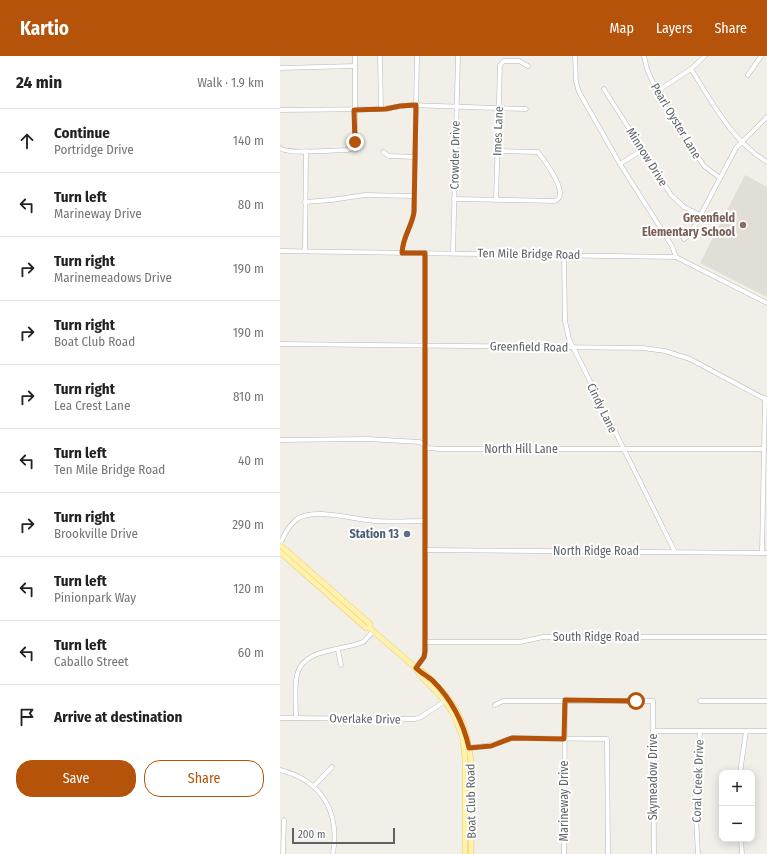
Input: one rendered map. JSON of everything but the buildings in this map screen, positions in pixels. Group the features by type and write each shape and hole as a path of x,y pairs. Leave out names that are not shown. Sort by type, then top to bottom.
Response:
{"main road":[{"name":"Boat Club Road","path":"280,544 370,624 372,629 417,669 422,671 449,699 461,721 467,748 471,854"},
{"name":"Boat Club Road","path":"280,552 366,628 372,629"},
{"name":"Boat Club Road","path":"417,669 420,675 445,701 455,719 467,748 465,854"}],"street":[{"path":"280,148 306,151 348,150 353,148 355,142 355,56"},
{"path":"380,56 381,109"},
{"path":"402,253 404,238 413,217 417,56"},
{"name":"Crowder Drive","path":"453,253 458,56"},
{"path":"575,56 576,82 579,92 620,164 672,246 676,257"},
{"name":"Pearl Oyster Lane","path":"644,56 647,69 656,92 698,159 708,171 720,178"},
{"path":"656,92 691,69 705,56"},
{"path":"748,76 761,56"},
{"name":"Imes Lane","path":"496,200 501,62 519,61 528,66"},
{"path":"280,68 355,66"},
{"path":"691,69 725,122 741,142 767,162"},
{"name":"Minnow Drive","path":"604,89 674,199 684,207 700,215"},
{"path":"280,110 354,110 416,105 526,109"},
{"path":"684,239 690,236 732,155 741,142 767,117"},
{"path":"454,199 558,200 560,193 557,182 538,152 498,150"},
{"path":"620,164 642,150"},
{"path":"305,252 306,151"},
{"path":"383,152 389,156 415,157"},
{"path":"305,202 365,195 414,196"},
{"name":"Ten Mile Bridge Road","path":"280,251 676,257 767,303"},
{"path":"417,669 424,657 425,642 425,253"},
{"name":"Cindy Lane","path":"564,255 565,321 568,339 676,552"},
{"name":"Greenfield Road","path":"280,344 643,348 666,351 690,359 766,399"},
{"path":"764,553 764,449 766,399"},
{"name":"North Hill Lane","path":"280,440 367,439 420,442 428,448 440,449 764,449"},
{"path":"280,544 292,524 297,519 307,515 328,515 379,521 425,521"},
{"name":"North Ridge Road","path":"425,550 764,553"},
{"path":"296,718 297,673 314,654 338,650 365,641 372,629"},
{"name":"South Ridge Road","path":"425,642 520,642 543,637 767,637"},
{"path":"338,650 341,666"},
{"path":"495,705 503,701 565,700"},
{"name":"Skymeadow Drive","path":"565,700 653,701 654,854"},
{"name":"Marineway Drive","path":"564,854 565,700"},
{"name":"Overlake Drive","path":"280,718 415,719 421,717 445,701"},
{"path":"700,701 767,702"},
{"path":"653,731 767,732"},
{"name":"Coral Creek Drive","path":"698,854 695,798 700,731"},
{"path":"740,770 746,731"},
{"path":"467,748 491,746 512,738 607,739 608,854"},
{"path":"314,786 332,767"},
{"path":"280,770 296,775 314,786 322,794 330,807 334,832 334,854"},
{"path":"283,854 284,820"},
{"path":"741,842 742,854"}],"shaded area":[{"name":"Greenfield Elementary School","path":"745,175 767,187 767,297 700,263"}],"place":[{"name":"Greenfield Elementary School","path":"743,225"},
{"name":"Station 13","path":"407,534"}],"route":[{"path":"355,142 354,110 375,110 416,105 414,212 412,221 404,238 402,253 425,253 425,651 424,657 416,668 418,671 422,671 433,681 449,699 466,733 469,748 491,746 512,738 564,739 565,700 636,701"}]}
